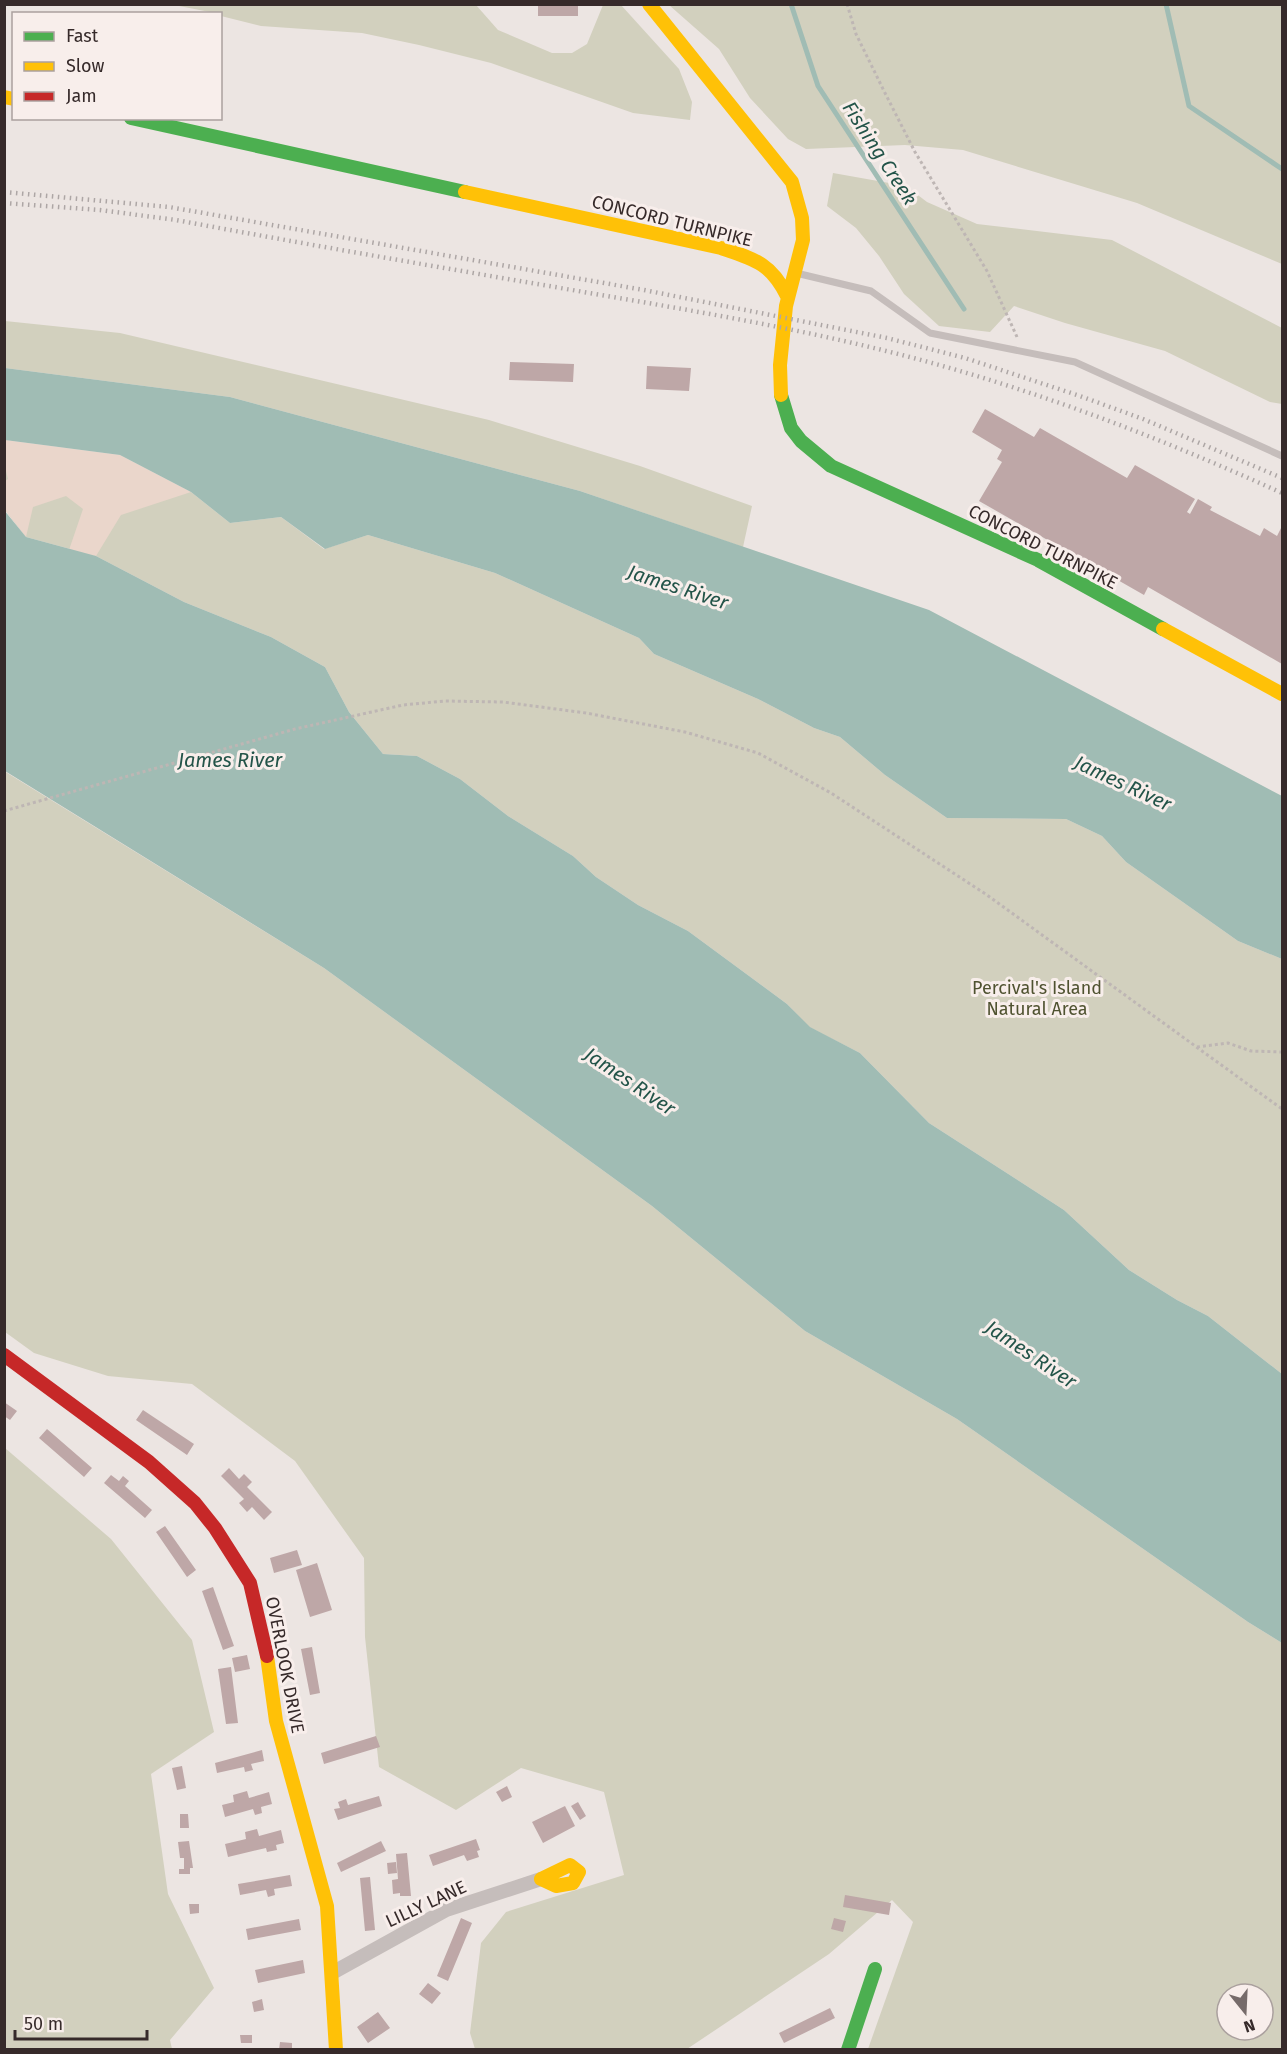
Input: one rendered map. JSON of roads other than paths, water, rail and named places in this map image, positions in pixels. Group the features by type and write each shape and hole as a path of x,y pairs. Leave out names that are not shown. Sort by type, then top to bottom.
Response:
{"street":[{"path":"649,4 792,182 801,210 803,240 787,296"},
{"name":"CONCORD TURNPIKE","path":"140,120 721,248 769,266 778,275 787,296 780,362 780,394 789,424 808,450 831,466 1038,560 1282,694"},
{"name":"OVERLOOK DRIVE","path":"4,1355 149,1462 195,1503 234,1555 250,1583 264,1635 276,1721 324,1889 336,2049"},
{"name":"LILLY LANE","path":"332,1973 446,1910 541,1879"},
{"path":"848,2049 875,1969"}],"lane":[{"path":"794,272 871,291 930,333 1075,362 1282,456"}],"water":[{"name":"James River","path":"5,368 230,397 580,491 929,610 1282,796 1282,959 1238,941 1126,862 1102,836 1066,819 947,818 885,775 840,737 814,728 758,699 654,654 639,638 495,573 368,535 325,549 281,517 230,523 191,492 120,455 5,440"},
{"name":"James River","path":"4,510 26,537 96,556 184,602 271,637 325,667 349,712 383,754 417,756 460,779 508,816 573,856 596,877 638,905 688,931 787,1004 810,1027 860,1053 929,1123 1064,1210 1129,1270 1208,1316 1282,1374 1282,1643 1248,1622 957,1419 805,1331 652,1206 324,968 5,771"}],"waterway":[{"name":"Fishing Creek","path":"791,4 818,86 964,309"},
{"name":"Fishing Creek","path":"1166,4 1189,106 1282,169"}],"railway":[{"path":"4,192 169,207 644,290 887,338 965,358 1080,396 1143,419 1282,478"},
{"path":"4,203 100,210 176,220 818,335 960,371 1083,411 1163,442 1282,493"}],"park label":[{"name":"Percival's Island Natural Area","path":"1037,998"}]}
